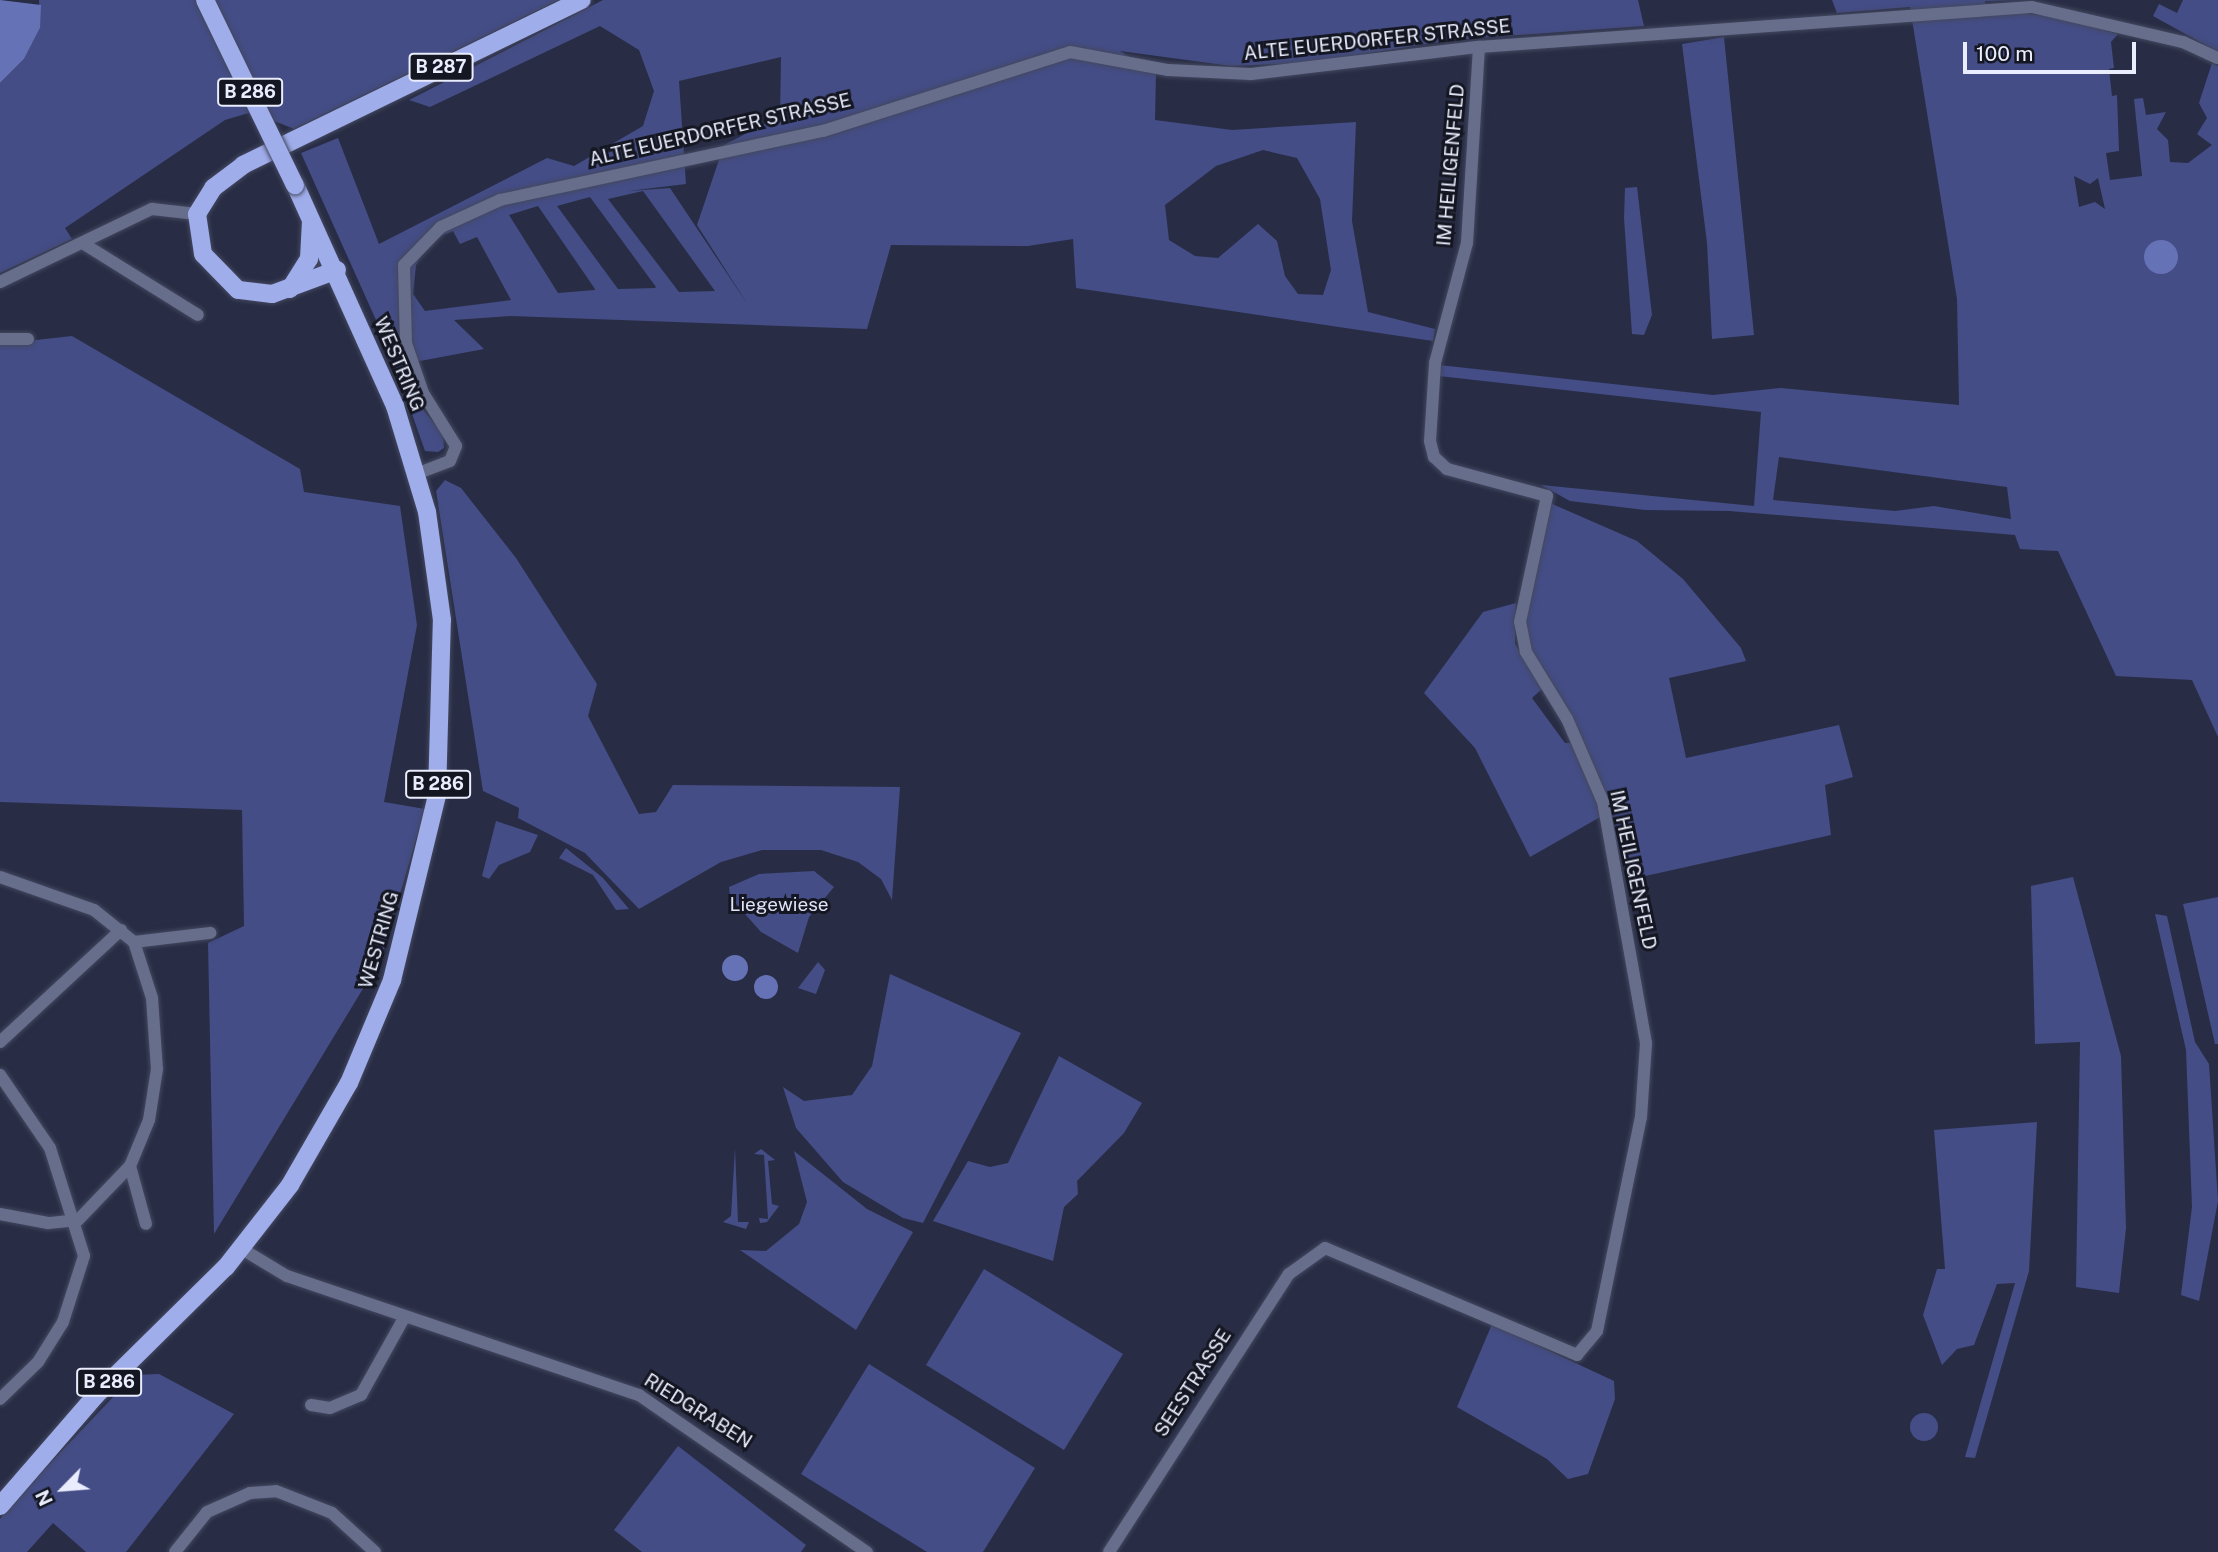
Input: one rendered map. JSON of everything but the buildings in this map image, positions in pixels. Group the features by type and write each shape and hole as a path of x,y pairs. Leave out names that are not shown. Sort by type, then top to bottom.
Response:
{"main road":[{"name":"B 286","path":"205,0 337,270"},
{"name":"B 287","path":"197,214 213,188 243,164 582,0"},
{"path":"197,214 203,254 224,282 259,295 290,289 337,270"},
{"path":"290,289 309,259 311,218"},
{"name":"WESTRING","path":"0,1506 96,1395 242,1249 290,1185 349,1083 392,980 412,910 437,795 443,667 435,563 416,474 396,406 337,270"}],"street":[{"name":"ALTE EUERDORFER STRASSE","path":"416,474 450,461 456,438 412,368 404,265 421,241 471,211 531,191 823,131 1070,52 1237,74 1479,47 2032,7 2183,42 2218,58"},
{"name":"IM HEILIGENFELD","path":"1325,1248 1577,1355 1597,1331 1641,1117 1646,1043 1602,802 1567,719 1526,652 1520,622 1546,496 1447,469 1434,457 1430,441 1435,363 1467,243 1479,47"},
{"path":"0,282 84,244 152,209 197,214"},
{"path":"84,244 198,315"},
{"path":"0,339 28,339"},
{"path":"0,877 76,902 121,930 134,942 152,998 157,1069 149,1120 130,1166 78,1220 48,1223 0,1213"},
{"path":"0,1042 121,930"},
{"path":"134,942 210,933"},
{"path":"0,1075 50,1149 78,1220 83,1275 38,1362 2,1393"},
{"path":"130,1166 146,1224"},
{"name":"SEESTRASSE","path":"1109,1552 1282,1285 1325,1248"},
{"name":"RIEDGRABEN","path":"242,1249 273,1270 330,1291 639,1395 867,1552"},
{"path":"311,1405 330,1408 361,1395 404,1318"},
{"path":"175,1552 207,1512 250,1493 276,1491 332,1513 375,1552"}],"green space":[{"path":"39,0 559,0 294,129 252,112 225,120 65,228 72,239 0,273 0,83 24,59 40,28"},
{"path":"603,0 1638,0 1644,26 1452,40 1305,63 1231,66 1120,51 1156,73 1155,120 1232,130 1356,122 1352,221 1368,312 1435,329 1433,341 1076,288 1073,239 1028,246 891,245 867,329 511,316 454,320 484,349 420,361 389,349 301,153 338,138 379,244 547,158 574,166 643,126 654,91 639,50 600,26 430,107 409,100","holes":["781,57 780,116 724,145 697,225 748,305 670,188 628,191 686,184 679,81","1263,150 1297,158 1320,199 1331,270 1323,295 1298,294 1285,276 1277,241 1258,224 1218,258 1195,256 1169,240 1165,205 1216,166","643,191 715,291 679,292 608,199","590,197 656,287 618,289 557,206","538,206 595,289 558,293 509,215","453,231 460,244 477,237 511,300 425,311 413,294 416,265 430,240"]},
{"path":"1832,0 2024,0 1985,1 1986,12 2049,15 2118,34 2111,42 2114,68 2109,69 2112,96 2117,95 2119,151 2106,153 2110,180 2142,176 2134,99 2143,98 2146,115 2166,112 2157,129 2168,140 2170,162 2188,163 2212,145 2197,134 2207,118 2199,103 2212,63 2218,66 2218,737 2192,680 2116,676 2058,551 2020,549 2015,535 1729,511 1645,510 1570,501 1541,485 1754,506 1761,412 1439,376 1439,365 1713,395 1781,388 1959,405 1957,299 1910,7 1837,13","holes":["2074,176 2090,184 2098,178 2105,209 2095,202 2079,207","1779,457 2007,487 2011,519 1934,506 1895,511 1773,500"]},
{"path":"2183,0 2218,0 2218,52 2153,16 2159,4 2177,13"},
{"path":"1724,37 1754,335 1712,339 1707,243 1682,44"},
{"path":"1637,187 1652,315 1644,335 1632,334 1624,218 1625,188"},
{"path":"72,336 300,469 304,492 400,506 417,625 384,802 425,809 381,959 214,1234 208,943 244,926 242,810 0,802 0,344"},
{"path":"403,359 421,407 443,434 444,448 438,452 425,451 394,363"},
{"path":"445,480 461,488 516,558 597,684 588,716 639,814 656,812 673,785 900,787 892,900 881,879 858,862 821,850 762,850 721,862 639,909 585,853 518,818 519,808 483,791 436,491"},
{"path":"1550,503 1637,541 1683,579 1741,648 1746,661 1669,678 1686,758 1839,725 1853,777 1825,785 1831,835 1627,880 1600,779 1530,650 1524,613"},
{"path":"1516,603 1515,644 1543,688 1532,698 1565,743 1572,743 1602,816 1530,857 1475,748 1424,693 1483,612"},
{"path":"496,821 538,835 530,852 499,865 489,879 482,876"},
{"path":"566,848 603,878 629,909 616,910 593,875 559,858"},
{"name":"Liegewiese","path":"814,871 834,887 809,917 798,953 761,932 730,897 729,887 759,874"},
{"path":"2073,877 2121,1056 2126,1228 2119,1293 2076,1287 2080,1042 2035,1044 2031,886"},
{"path":"2218,897 2218,1044 2215,1044 2183,904"},
{"path":"2155,914 2167,916 2195,1042 2209,1064 2218,1201 2199,1301 2181,1295 2192,1207 2186,1050"},
{"name":"Liegewiese","path":"818,962 825,970 816,994 798,988"},
{"path":"890,974 1021,1033 923,1223 903,1218 843,1182 796,1128 783,1087 804,1101 852,1095 872,1066"},
{"path":"1059,1056 1142,1103 1124,1133 1077,1181 1078,1194 1064,1207 1053,1261 933,1221 968,1161 990,1167 1008,1163"},
{"path":"2037,1122 2029,1271 1975,1458 1965,1457 2015,1283 1997,1284 1974,1345 1957,1349 1942,1365 1923,1315 1937,1269 1945,1269 1934,1130"},
{"path":"735,1148 738,1222 749,1222 746,1229 723,1222 731,1216"},
{"path":"761,1149 775,1160 768,1161 772,1204 779,1206 767,1222 760,1223 759,1218 768,1219 764,1155 754,1154"},
{"path":"794,1151 867,1209 913,1232 856,1330 740,1250 766,1251 799,1224 807,1202"},
{"path":"984,1269 1123,1354 1064,1450 926,1365"},
{"path":"1492,1324 1614,1381 1615,1399 1588,1474 1568,1479 1547,1459 1457,1407"},
{"path":"869,1364 1035,1468 983,1552 927,1552 801,1474"},
{"path":"159,1374 234,1414 126,1552 86,1552 53,1523 27,1552 0,1552 0,1519 16,1499 134,1375"},
{"path":"1924,1413 1934,1417 1938,1427 1934,1437 1924,1441 1914,1437 1910,1427 1914,1417"},
{"path":"678,1446 806,1545 801,1552 642,1552 614,1530"}],"shaded area":[{"path":"0,0 41,5 40,28 24,59 0,83"},
{"path":"2161,240 2173,245 2178,257 2173,269 2161,274 2149,269 2144,257 2149,245"},
{"path":"735,955 744,959 748,968 744,977 735,981 726,977 722,968 726,959"},
{"path":"766,975 775,978 778,987 775,996 766,999 757,996 754,987 757,978"}]}
